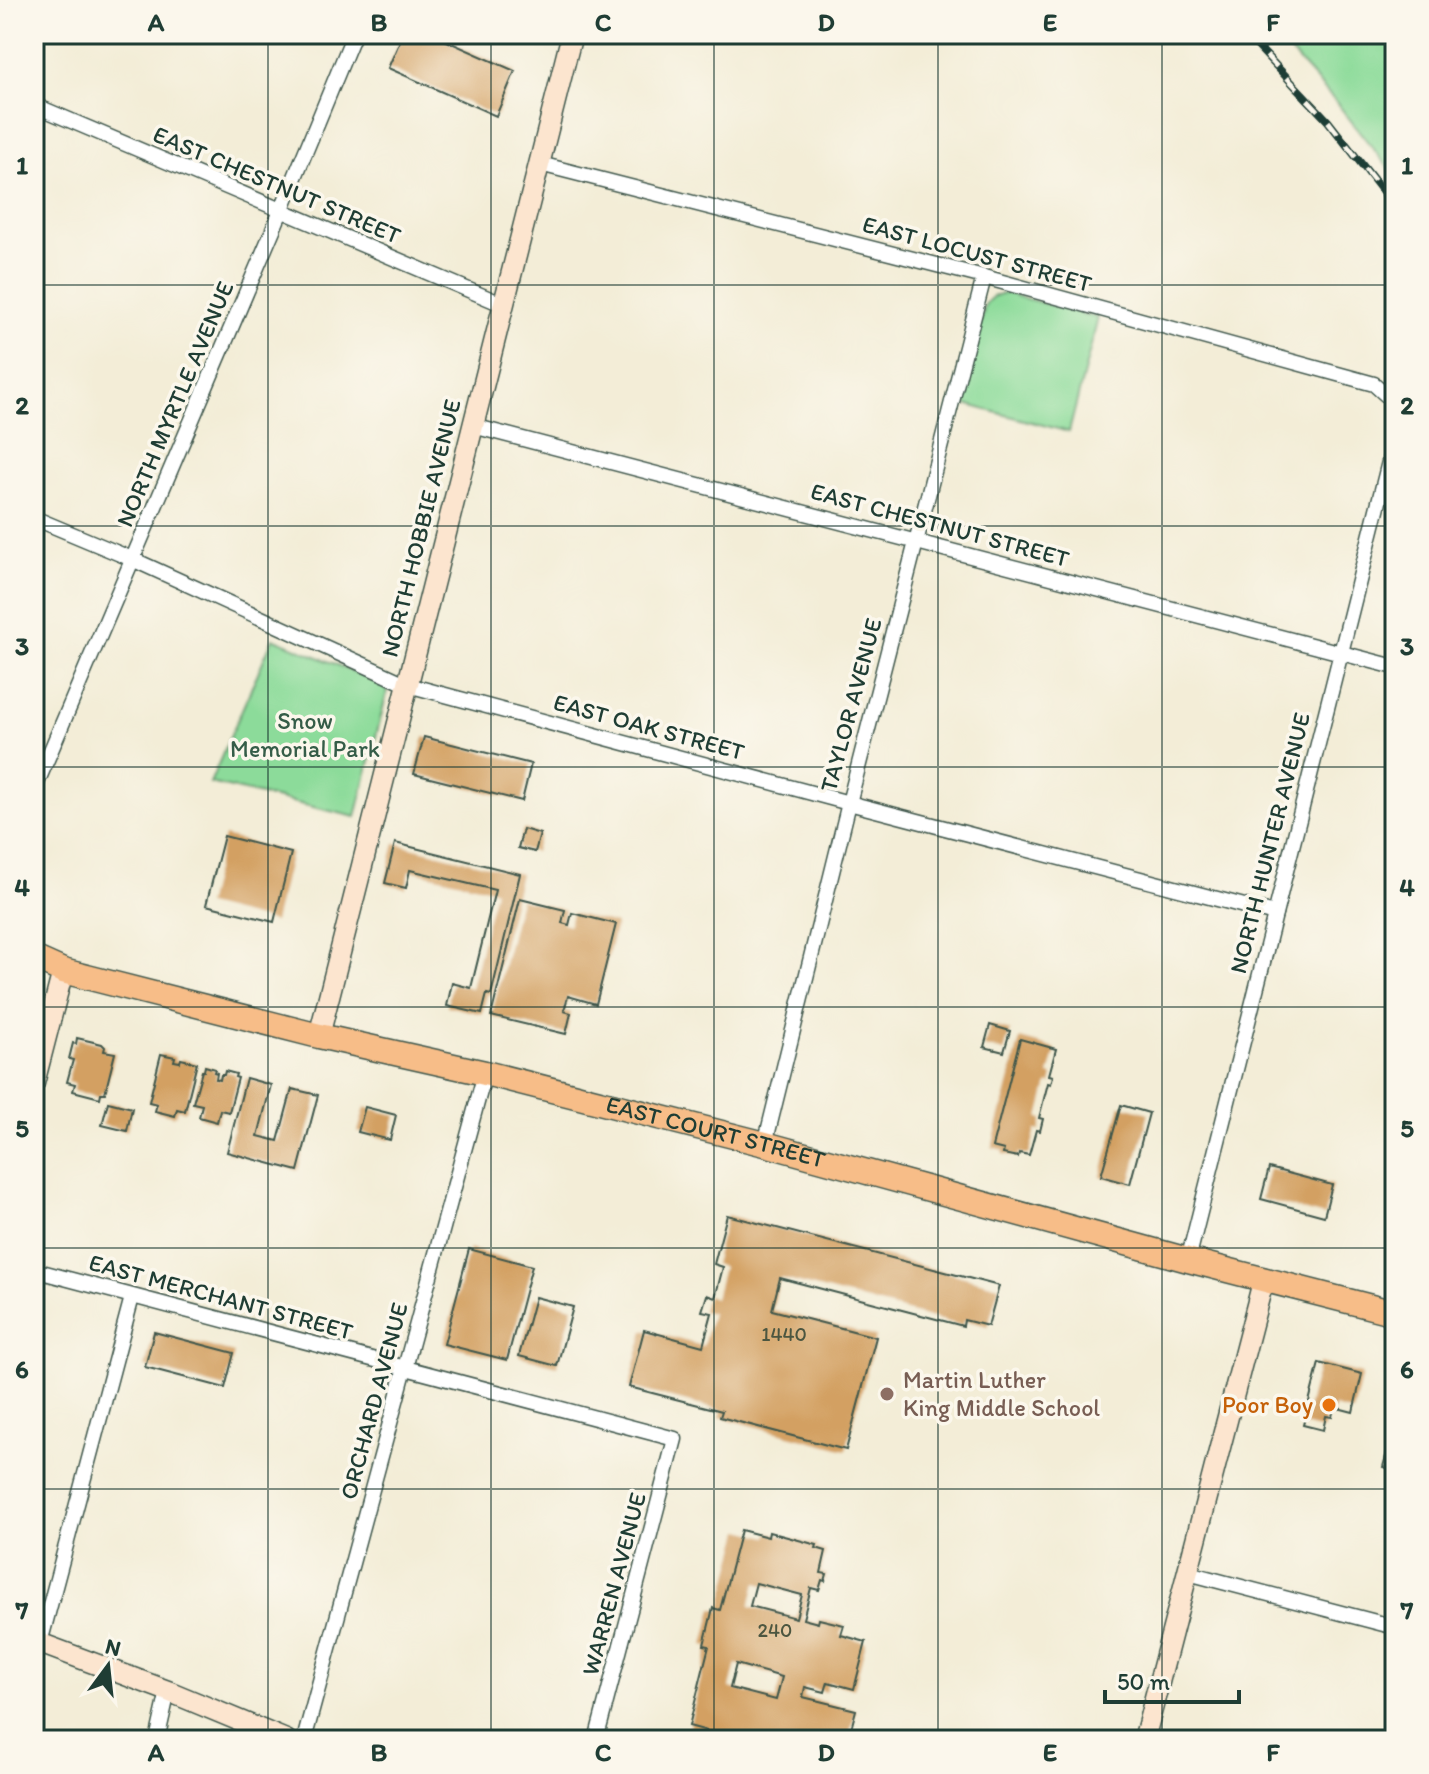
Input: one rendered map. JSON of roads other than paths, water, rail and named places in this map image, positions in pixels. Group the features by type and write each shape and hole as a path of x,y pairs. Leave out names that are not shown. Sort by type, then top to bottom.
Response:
{"main road":[{"name":"NORTH HOBBIE AVENUE","path":"319,1036 572,34"},
{"name":"EAST COURT STREET","path":"34,958 63,971 765,1144 1188,1260 1395,1313"},
{"path":"34,1083 63,971"},
{"path":"1144,1740 1264,1278"},
{"path":"37,1642 286,1740"}],"street":[{"name":"NORTH MYRTLE AVENUE","path":"34,790 354,34"},
{"name":"EAST CHESTNUT STREET","path":"34,105 504,305"},
{"name":"EAST LOCUST STREET","path":"540,164 984,277 1374,384 1395,403"},
{"name":"TAYLOR AVENUE","path":"765,1144 984,277"},
{"name":"EAST CHESTNUT STREET","path":"473,426 1395,667"},
{"name":"NORTH HUNTER AVENUE","path":"1188,1260 1395,438"},
{"name":"EAST OAK STREET","path":"34,518 132,559 408,685 1275,914"},
{"name":"ORCHARD AVENUE","path":"304,1740 485,1073"},
{"name":"EAST MERCHANT STREET","path":"34,1270 675,1439"},
{"path":"37,1642 132,1297"},
{"name":"WARREN AVENUE","path":"596,1740 675,1439"},
{"path":"1188,1573 1395,1627"},
{"path":"157,1740 168,1691"}],"railway":[{"path":"1246,34 1328,121 1395,207"}],"place":[{"name":"Martin Luther King Middle School","path":"887,1394"},
{"name":"Poor Boy","path":"1329,1405"}],"park label":[{"name":"Snow Memorial Park","path":"305,735"}]}
